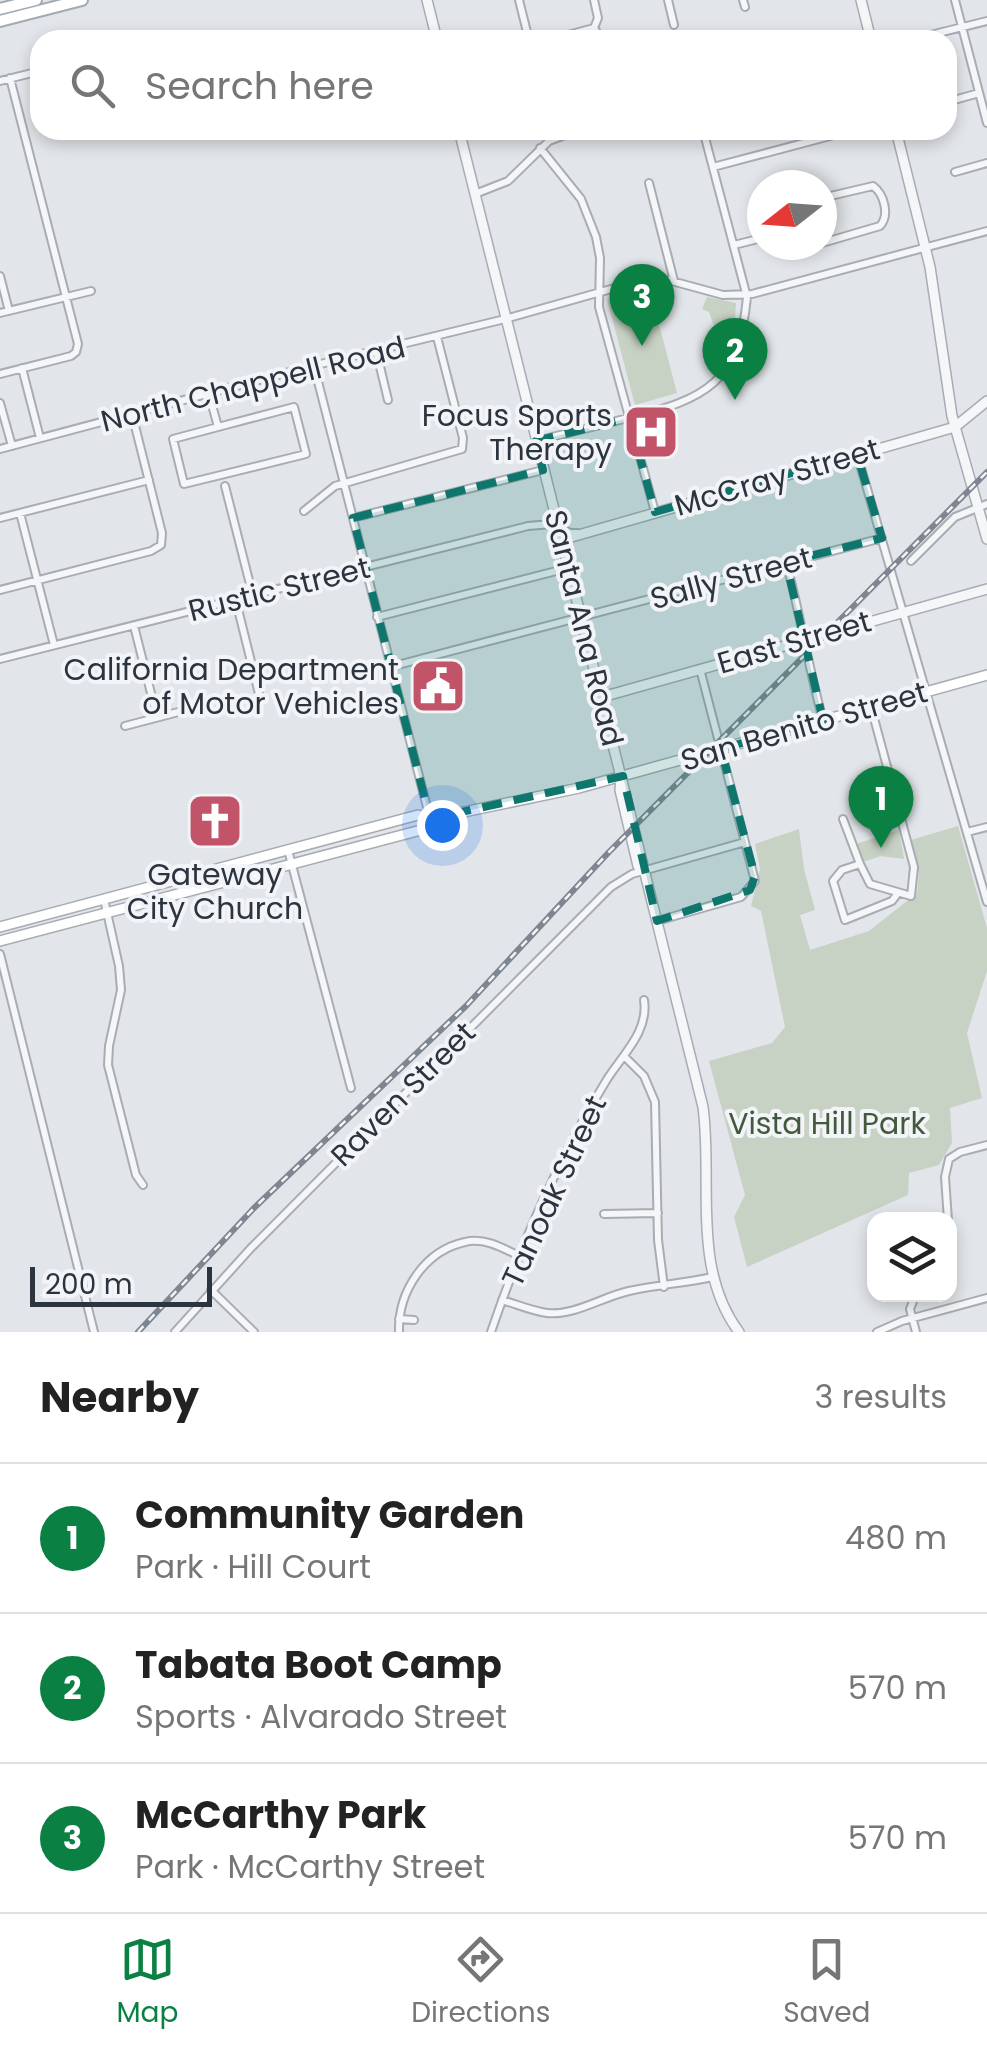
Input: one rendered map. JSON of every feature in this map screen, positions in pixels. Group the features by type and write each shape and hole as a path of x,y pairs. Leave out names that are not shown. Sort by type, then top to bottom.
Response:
{"main road":[{"path":"0,9 36,0"},
{"path":"0,20 82,0"},
{"name":"San Benito Street","path":"430,818 622,777 987,675"},
{"path":"0,927 418,814 430,818 421,830 0,941"}],"street":[{"path":"427,0 434,30"},
{"path":"519,0 526,30"},
{"path":"586,30 594,28 598,18 594,0"},
{"path":"668,0 674,25"},
{"path":"861,0 869,30"},
{"path":"956,0 987,123"},
{"path":"947,30 987,21"},
{"path":"0,81 30,73"},
{"path":"0,374 76,352 78,344 10,78"},
{"path":"957,99 979,93"},
{"name":"Santa Ana Road","path":"461,140 646,865 644,872 703,1106 708,1140 709,1252 726,1312 739,1332"},
{"path":"474,194 508,181 551,140"},
{"path":"536,441 688,401 721,375 734,356 742,334 746,294 706,140"},
{"path":"713,167 815,140"},
{"path":"899,140 926,248 955,426 983,506 987,539"},
{"path":"540,148 573,188 590,218 600,258 597,293 654,512"},
{"path":"955,172 987,162"},
{"path":"649,183 674,280 723,294 746,294 987,231"},
{"path":"837,194 873,186 881,196 885,220 875,228 837,239"},
{"path":"734,245 747,242"},
{"path":"0,276 4,312 91,290"},
{"name":"North Chappell Road","path":"0,448 649,280 674,280"},
{"path":"304,511 344,483 462,450 463,438 437,337"},
{"path":"376,350 388,400"},
{"path":"314,366 430,818"},
{"path":"22,368 40,438"},
{"path":"210,394 218,427"},
{"name":"McCray Street","path":"561,540 955,426 987,402"},
{"path":"0,403 12,446"},
{"path":"294,408 306,454 184,484 173,439 218,427 294,408"},
{"path":"0,590 158,548 163,541 162,532 132,414"},
{"path":"856,454 987,902"},
{"path":"352,518 543,470"},
{"path":"0,518 149,480"},
{"path":"225,486 253,596"},
{"path":"912,561 955,517 983,506"},
{"path":"20,513 54,645"},
{"name":"Rustic Street","path":"0,659 528,526 558,526"},
{"path":"558,526 570,533 583,533"},
{"name":"Sally Street","path":"390,667 882,538"},
{"path":"786,562 806,640 804,655 823,720"},
{"path":"377,617 568,568"},
{"name":"East Street","path":"602,696 987,589"},
{"path":"236,601 260,698"},
{"path":"134,626 157,717"},
{"path":"123,676 168,665"},
{"path":"656,921 734,900 750,890 755,876 700,668"},
{"path":"674,675 678,688"},
{"path":"842,819 870,884 911,896 914,867 872,707"},
{"path":"125,726 186,710"},
{"path":"968,832 987,827"},
{"name":"Raven Street","path":"174,1332 611,888 632,874 745,842"},
{"path":"288,850 351,1088"},
{"path":"860,864 842,870 833,881 845,920 892,900 898,893"},
{"path":"104,900 119,966 120,990 108,1066 135,1172 143,1185"},
{"path":"0,954 94,1332"},
{"name":"Tanoak Street","path":"491,1332 562,1158 644,1024 644,1000"},
{"path":"624,1056 644,1076 655,1102 664,1287"},
{"path":"947,1212 945,1177 949,1159 987,1144"},
{"path":"604,1214 658,1213"},
{"path":"399,1332 402,1296 419,1271 439,1253 468,1241 492,1243 519,1256"},
{"path":"502,1300 549,1314 575,1310 635,1289 713,1277"},
{"path":"212,1290 254,1332"},
{"path":"876,1332 987,1298"},
{"path":"912,1302 916,1332"},
{"path":"399,1319 414,1320"}],"highlighted area":[{"path":"629,418 655,512 857,454 882,538 786,562 823,720 721,749 755,876 750,890 657,921 623,776 430,819 353,518 543,470 536,441"}],"green space":[{"path":"649,286 677,393 635,405 607,299"},
{"path":"707,297 736,303 735,318 721,356 702,348 716,332 709,312 702,309"},
{"name":"Vista Hill Park","path":"958,826 987,928 987,971 967,1033 982,1098 950,1108 952,1143 939,1165 909,1173 908,1195 747,1267 734,1217 745,1195 709,1061 772,1043 785,1027 761,911 751,906 760,869 755,844 799,829 815,910 800,915 810,950 869,931 917,893 919,873 911,840"},
{"path":"899,830 904,859 881,856 863,862 856,844"}],"railway":[{"path":"138,1332 254,1208 466,1006 609,852 987,472"}],"place":[{"name":"McCarthy Park","path":"642,346"},
{"name":"Tabata Boot Camp","path":"735,400"},
{"name":"Focus Sports Therapy","path":"651,432"},
{"name":"California Department of Motor Vehicles","path":"438,686"},
{"name":"Gateway City Church","path":"215,821"},
{"name":"Community Garden","path":"881,848"}]}
